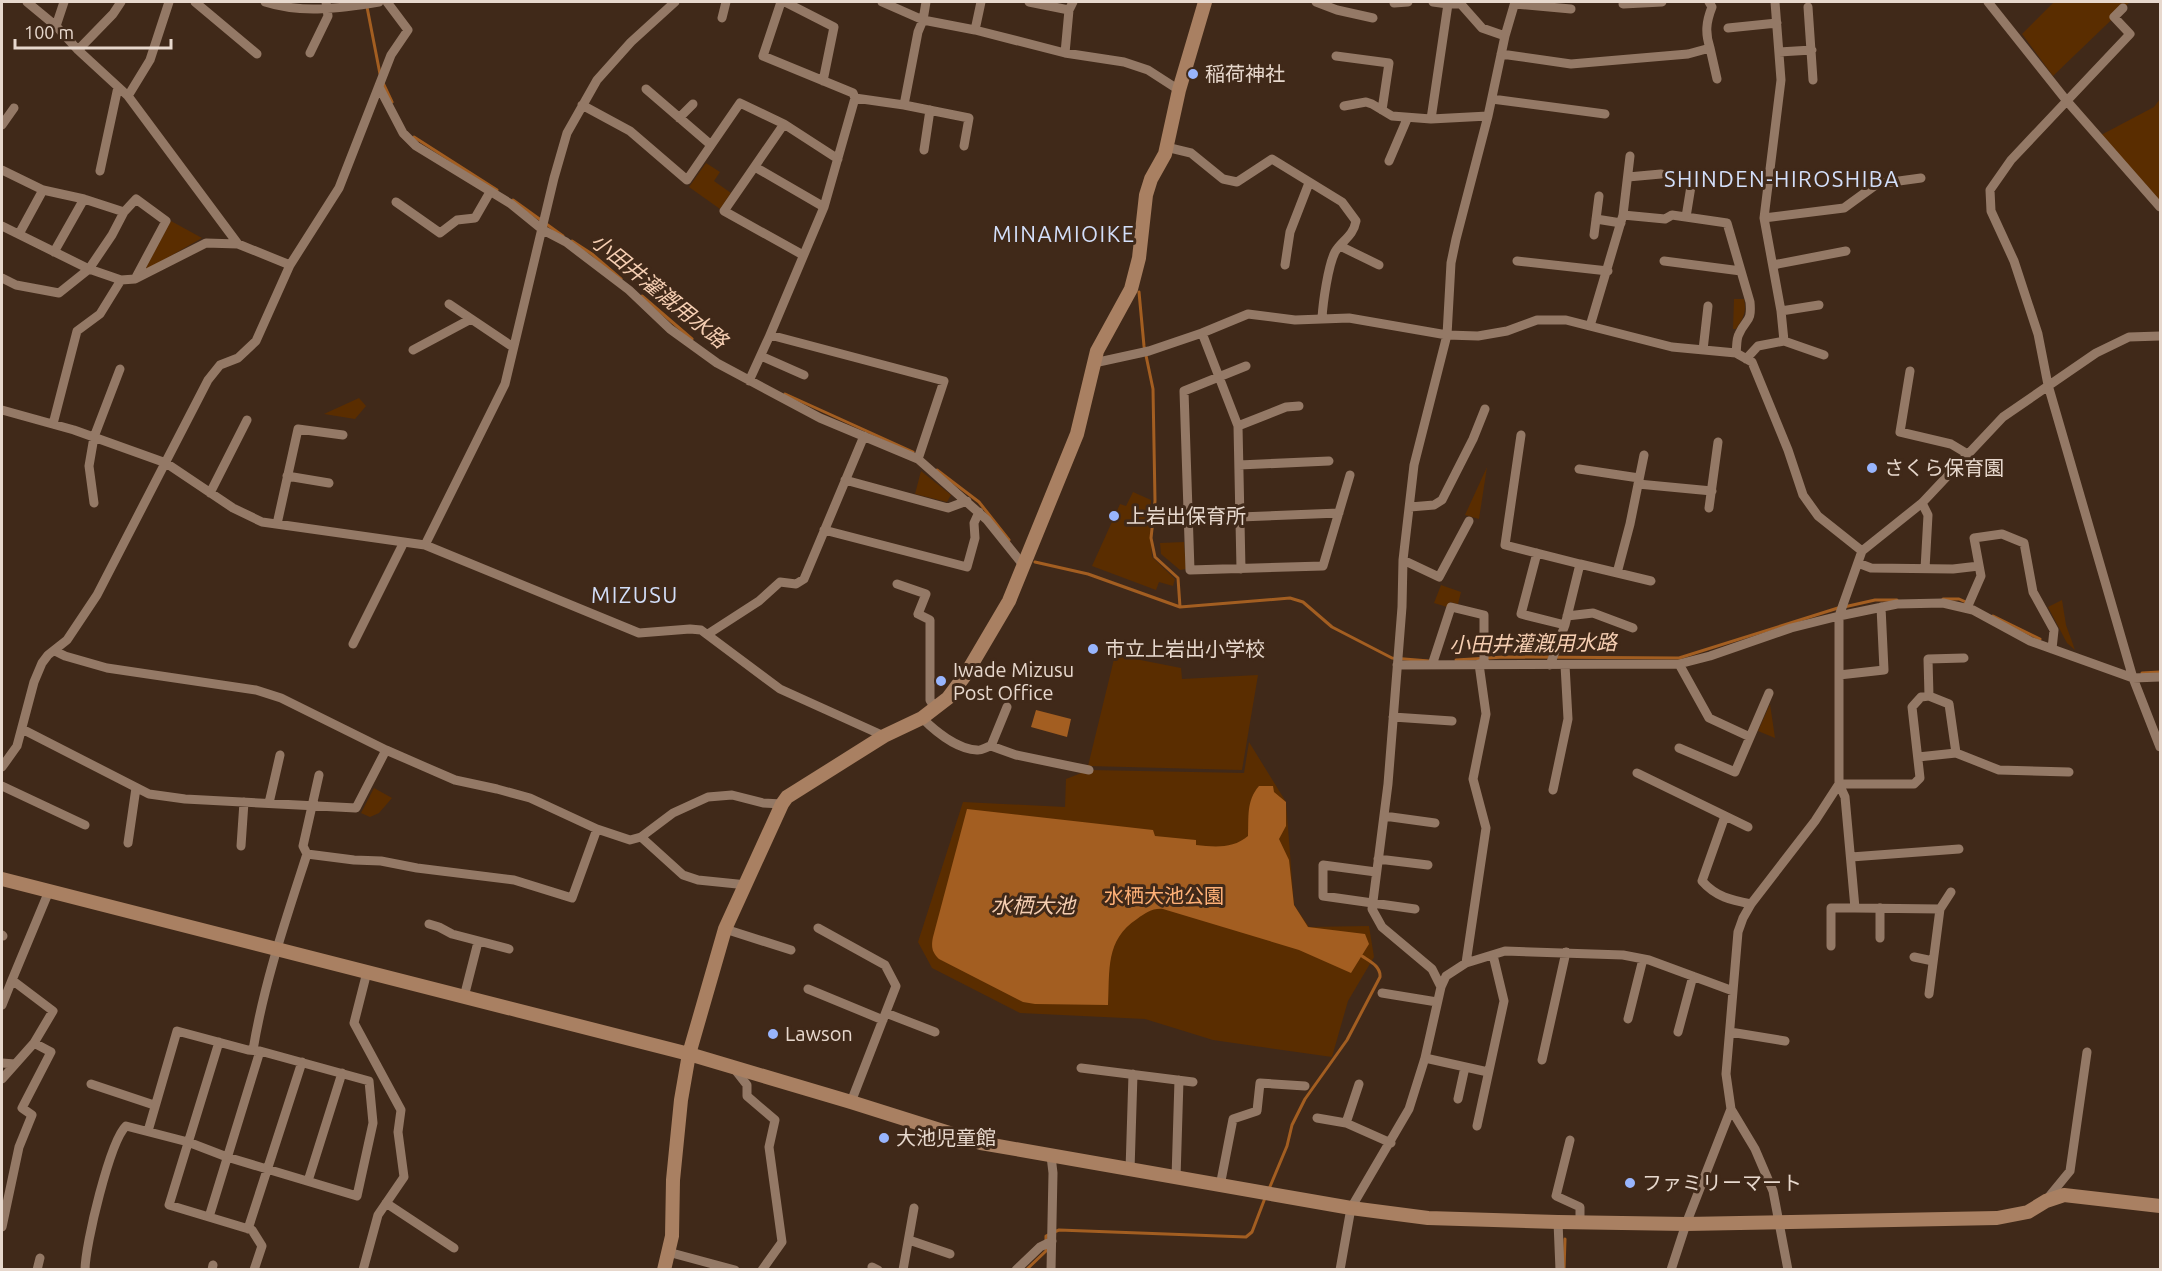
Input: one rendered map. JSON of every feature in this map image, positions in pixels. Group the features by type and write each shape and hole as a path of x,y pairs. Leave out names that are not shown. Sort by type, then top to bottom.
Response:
{"street":[{"path":"27,2 56,26 78,51 128,96 238,244"},
{"path":"56,26 64,2"},
{"path":"78,51 113,14 121,2"},
{"path":"128,96 150,60 169,2"},
{"path":"195,2 256,54"},
{"path":"265,2 295,8 371,3"},
{"path":"2,767 17,746 34,682 42,663 48,655 56,651 67,640 97,595 208,380 220,365 238,358 256,341 290,265 339,188 391,55 408,30 387,2"},
{"path":"425,544 505,384 567,133 597,80 631,42 675,2"},
{"path":"722,18 726,2"},
{"path":"750,377 824,207 855,98 853,93 823,81 763,57 783,2 834,27 823,81"},
{"path":"882,2 923,20 1065,52 1124,62 1148,70 1179,90"},
{"path":"904,105 926,2"},
{"path":"975,30 981,2"},
{"path":"1029,2 1071,6 1065,52"},
{"path":"664,1269 672,1236 673,1180 681,1100 689,1054 725,929 787,797 884,736 922,718 948,698 966,675 1000,618 1024,566 1077,434 1097,351 1131,289 1139,258 1146,195 1166,147 1179,90 1205,2"},
{"path":"1316,2 1337,10 1373,18"},
{"path":"1394,3 1408,2"},
{"path":"1433,2 1459,3 1482,28 1505,36"},
{"path":"1623,4 1662,2"},
{"path":"1709,2 1712,7 1707,20 1706,34 1717,79"},
{"path":"1775,2 1780,80 1764,218 1781,311 1784,341"},
{"path":"1988,2 2066,100 2160,207"},
{"path":"1441,987 1432,969 1383,927 1372,909 1388,784 1403,560 1414,465 1447,335 1453,255 1488,116 1505,36 1515,3 1571,9"},
{"path":"1431,119 1448,4"},
{"path":"310,53 328,16 327,5"},
{"path":"1808,7 1813,80"},
{"path":"2123,8 2114,17 2130,34 2011,160 1990,190 1991,211 2014,261 2038,334 2048,385 2133,678 2160,747"},
{"path":"1728,28 1777,23"},
{"path":"1501,54 1571,64 1688,54 1710,48"},
{"path":"1779,52 1812,50"},
{"path":"1336,56 1389,63 1382,110"},
{"path":"100,171 118,87"},
{"path":"380,87 403,133 416,146 511,204 543,230 566,242 629,290 670,329 707,356 750,377 820,418 919,455 979,512 1024,566"},
{"path":"646,89 711,145"},
{"path":"855,98 969,118 964,146"},
{"path":"1492,99 1605,114"},
{"path":"1344,106 1366,102 1392,116 1407,119 1488,116"},
{"path":"582,105 630,131 687,180 740,103 784,124 838,159"},
{"path":"680,118 693,104"},
{"path":"2,125 14,108"},
{"path":"924,150 930,110"},
{"path":"1389,161 1407,119"},
{"path":"784,124 724,211 803,255"},
{"path":"1166,147 1191,153 1223,180 1237,183 1272,159 1342,202 1356,221 1354,230 1335,253 1322,318"},
{"path":"1590,326 1622,219 1630,156"},
{"path":"755,167 824,207"},
{"path":"3,174 43,190 84,199 124,212"},
{"path":"1628,177 1661,174"},
{"path":"1764,218 1844,208 1877,184 1921,178"},
{"path":"1686,217 1692,180"},
{"path":"1285,265 1290,232 1310,183"},
{"path":"19,234 43,190"},
{"path":"396,202 440,233 457,220 475,218 490,192"},
{"path":"1594,235 1599,196"},
{"path":"54,252 84,199"},
{"path":"3,280 15,285 59,293 89,269 112,235 124,212 136,199 166,221 135,279"},
{"path":"1596,219 1665,219 1672,215 1726,223 1751,312 1747,323 1738,334 1737,354"},
{"path":"2,226 89,269 121,280 135,279 206,243 238,244 290,265"},
{"path":"1340,246 1378,265"},
{"path":"1773,265 1846,252"},
{"path":"1517,261 1608,271"},
{"path":"1664,261 1741,271"},
{"path":"53,424 77,331 100,314 121,280"},
{"path":"449,304 513,348"},
{"path":"1781,311 1819,305"},
{"path":"1703,350 1708,306"},
{"path":"1094,363 1149,351 1203,333 1248,314 1295,320 1349,318 1447,335 1478,336 1507,331 1537,320 1566,320 1672,347 1737,354 1752,362 1788,450 1803,495 1818,516 1862,551"},
{"path":"413,350 471,319"},
{"path":"1203,333 1238,426 1241,569"},
{"path":"770,335 944,381 919,455"},
{"path":"1855,908 1845,797 1839,784 1839,616 1862,551 1922,503 1966,453 2003,417 2096,353 2129,337 2160,336"},
{"path":"1746,359 1758,346 1784,341 1824,355"},
{"path":"761,356 804,375"},
{"path":"1246,366 1184,391 1190,570 1323,566 1350,476"},
{"path":"94,503 89,466 94,438 120,369"},
{"path":"1910,371 1900,432 1951,444 1966,453"},
{"path":"1238,426 1286,407 1299,406"},
{"path":"1410,507 1434,505 1442,500 1473,439 1485,409"},
{"path":"2,410 53,424 166,463 233,508 262,522 425,544 639,633 690,629 708,634 780,689 884,736"},
{"path":"210,493 247,420"},
{"path":"277,524 298,429 343,435"},
{"path":"1521,435 1505,545 1651,581"},
{"path":"708,634 759,601 780,582 796,584 804,579 864,436"},
{"path":"1709,508 1718,442"},
{"path":"1617,573 1644,455"},
{"path":"1239,465 1329,461"},
{"path":"1579,469 1638,481 1712,491"},
{"path":"287,476 329,483"},
{"path":"845,480 948,508 967,501"},
{"path":"1922,503 1928,515 1925,569"},
{"path":"824,530 967,567 975,538 974,523 979,512"},
{"path":"1240,517 1339,513"},
{"path":"1403,560 1439,578 1469,521"},
{"path":"1967,608 1981,576 1974,538 2002,534 2024,543 2033,592 2054,630 2052,649"},
{"path":"353,644 404,542"},
{"path":"1537,553 1521,614 1566,621 1593,613 1633,628"},
{"path":"1858,562 1870,568 1953,569 1978,566"},
{"path":"1550,665 1566,621 1580,564"},
{"path":"897,584 926,594 918,615 930,620 930,700 935,708"},
{"path":"1397,665 1483,661 1550,665 1679,664 1710,656 1791,628 1839,616 1897,604 1943,603 1973,610 2030,641 2133,678 2160,677"},
{"path":"1433,662 1451,607 1484,615 1483,661 1486,714 1473,779 1486,828 1466,963"},
{"path":"1839,675 1884,670 1881,607"},
{"path":"56,651 65,656 107,668 256,690 281,698 386,750 454,780 530,798 597,829 630,840 641,837 673,813 708,797 732,795 763,803 782,804"},
{"path":"1929,696 1928,659 1964,658"},
{"path":"1679,664 1709,718 1750,737"},
{"path":"1553,790 1568,719 1565,665"},
{"path":"1679,748 1735,772 1769,693"},
{"path":"1839,784 1914,784 1920,778 1912,707 1921,697 1929,696 1949,704 1956,753"},
{"path":"990,746 1007,707"},
{"path":"1393,717 1452,721"},
{"path":"922,718 934,730 960,746 978,751 990,746 1016,755 1089,770"},
{"path":"22,729 149,794 244,802 356,808 386,750"},
{"path":"1918,757 1956,753 1999,770 2069,772"},
{"path":"269,803 280,755"},
{"path":"1637,773 1748,827"},
{"path":"308,854 303,846 319,775"},
{"path":"1788,1269 1773,1191 1755,1149 1731,1109 1725,1074 1738,933 1751,904 1815,821 1839,784"},
{"path":"2,786 85,825"},
{"path":"128,843 136,788"},
{"path":"241,846 244,802"},
{"path":"1384,816 1435,823"},
{"path":"1725,816 1702,881 1711,891 1726,899 1751,904"},
{"path":"308,854 381,861 417,868 514,880 572,898 597,829"},
{"path":"641,837 683,875 698,880 747,885"},
{"path":"1851,857 1959,849"},
{"path":"209,1217 257,1050 259,1015 277,948 308,854"},
{"path":"1378,859 1428,865"},
{"path":"1376,872 1323,865 1323,896 1415,909"},
{"path":"2,879 689,1054 981,1143 1351,1208 1428,1218 1686,1224 1997,1218 2028,1212 2046,1201 2064,1195 2160,1206"},
{"path":"3,998 49,891"},
{"path":"1929,994 1940,909 1951,892"},
{"path":"1831,946 1832,908 1940,909"},
{"path":"1880,908 1880,938"},
{"path":"429,924 477,942 509,950"},
{"path":"818,928 885,965 896,986 851,1102"},
{"path":"725,929 790,950"},
{"path":"464,997 477,942"},
{"path":"1340,1269 1351,1208 1409,1109 1425,1058 1441,987 1446,976 1466,963 1505,951 1566,952 1623,955 1643,959 1733,991"},
{"path":"1542,1060 1566,952"},
{"path":"1477,1126 1504,1001 1493,955"},
{"path":"1914,957 1933,961"},
{"path":"1628,1019 1643,959"},
{"path":"363,1269 378,1215 404,1177 398,1132 401,1110 354,1023 367,972"},
{"path":"1678,1032 1693,976"},
{"path":"2,1079 34,1043 53,1011 12,980"},
{"path":"808,989 935,1032"},
{"path":"1382,993 1437,1002"},
{"path":"84,1269 89,1232 122,1130 126,1126 188,1142 357,1196 373,1123 369,1081 177,1031 148,1131"},
{"path":"1730,1032 1785,1041"},
{"path":"219,1042 169,1206 252,1230 262,1246 254,1269"},
{"path":"2,1226 18,1147 32,1115 22,1108 51,1052 34,1043"},
{"path":"2046,1201 2070,1170 2087,1052"},
{"path":"1425,1058 1488,1072"},
{"path":"2,1062 15,1064"},
{"path":"248,1229 302,1062"},
{"path":"733,1067 747,1085 747,1096 775,1120 769,1147 782,1242 762,1269"},
{"path":"1458,1099 1465,1067"},
{"path":"1081,1068 1193,1082"},
{"path":"308,1181 342,1073"},
{"path":"1130,1170 1133,1074"},
{"path":"1176,1178 1179,1080"},
{"path":"1220,1186 1233,1119 1257,1112 1260,1083 1305,1086"},
{"path":"92,1084 154,1105"},
{"path":"1346,1123 1359,1084"},
{"path":"1671,1269 1731,1109"},
{"path":"1317,1118 1346,1123 1391,1143"},
{"path":"1570,1140 1556,1196 1580,1207 1580,1222"},
{"path":"1051,1156 1053,1173 1051,1269"},
{"path":"386,1203 454,1248"},
{"path":"903,1269 914,1208"},
{"path":"1558,1222 1560,1269"},
{"path":"909,1240 950,1254"},
{"path":"1016,1269 1040,1247 1052,1241"},
{"path":"668,1252 735,1269"},
{"path":"37,1269 40,1258"}],"green space":[{"path":"2054,2 2130,2 2053,76 2022,34"},
{"path":"2160,99 2160,202 2101,135 2154,107"},
{"path":"706,163 720,172 714,181 731,193 720,209 689,187"},
{"path":"171,221 202,238 144,271"},
{"path":"1734,299 1744,299 1745,304 1744,315 1736,329 1733,329"},
{"path":"359,398 366,406 355,419 324,414"},
{"path":"1487,467 1479,519 1465,515"},
{"path":"921,471 951,495 947,502 915,494"},
{"path":"1133,492 1151,500 1152,557 1175,579 1173,586 1159,582 1156,590 1092,566 1120,504 1126,506"},
{"path":"1184,542 1186,569 1180,570 1161,554 1160,543"},
{"path":"1441,585 1461,592 1458,604 1450,602 1447,607 1434,603"},
{"path":"2062,600 2066,625 2075,650 2067,643 2048,607"},
{"path":"1115,655 1181,668 1182,679 1258,675 1242,770 1088,766"},
{"path":"1770,704 1775,738 1758,731"},
{"name":"水栖大池公園","path":"1249,742 1286,802 1294,905 1309,927 1369,926 1374,957 1348,1001 1332,1057 1213,1040 1145,1019 1020,1013 932,968 918,942 963,802 1065,807 1066,779 1089,770 1244,773"},
{"path":"374,788 392,798 379,813 370,817 361,813"}],"water":[{"path":"1036,710 1071,719 1067,737 1031,727"},
{"name":"水栖大池","path":"1259,786 1273,786 1274,792 1286,802 1286,826 1279,839 1289,860 1294,905 1308,927 1365,934 1369,944 1351,973 1299,950 1163,909 1152,910 1143,915 1119,936 1111,957 1108,1005 1023,1002 939,959 933,952 933,937 967,809 1153,830 1155,836 1196,840 1196,845 1223,846 1236,843 1248,836 1250,803"}],"waterway":[{"name":"小田井灌漑用水路","path":"367,7 380,74"},
{"name":"小田井灌漑用水路","path":"383,83 392,102"},
{"name":"小田井灌漑用水路","path":"414,137 497,190"},
{"name":"小田井灌漑用水路","path":"513,200 563,236"},
{"name":"小田井灌漑用水路","path":"572,241 592,254 621,279"},
{"path":"1139,292 1144,346 1153,389 1155,501 1151,538 1155,557 1178,578 1180,607"},
{"name":"小田井灌漑用水路","path":"642,296 692,339"},
{"name":"小田井灌漑用水路","path":"785,394 913,452"},
{"name":"小田井灌漑用水路","path":"937,470 979,502 1009,540"},
{"name":"小田井灌漑用水路","path":"1035,562 1088,574 1180,607 1290,598 1303,602 1332,627 1392,658 1429,661"},
{"name":"小田井灌漑用水路","path":"1943,599 1959,599 1968,603"},
{"name":"小田井灌漑用水路","path":"1844,607 1875,600 1897,600"},
{"name":"小田井灌漑用水路","path":"1456,660 1504,657 1679,658 1838,608"},
{"name":"小田井灌漑用水路","path":"1993,616 2040,639"},
{"name":"小田井灌漑用水路","path":"2142,673 2160,672"},
{"path":"1269,1189 1287,1146 1292,1125 1305,1099 1347,1040 1380,977 1377,967 1362,956"},
{"path":"1054,1232 1059,1230 1246,1237 1252,1232 1265,1198"},
{"path":"1026,1270 1046,1251 1046,1236 1048,1235"},
{"path":"1564,1270 1565,1239"}],"place":[{"name":"稲荷神社","path":"1193,74"},
{"name":"さくら保育園","path":"1872,468"},
{"name":"上岩出保育所","path":"1114,516"},
{"name":"市立上岩出小学校","path":"1093,649"},
{"name":"Iwade Mizusu Post Office","path":"941,681"},
{"name":"Lawson","path":"773,1034"},
{"name":"大池児童館","path":"884,1138"},
{"name":"ファミリーマート","path":"1630,1183"}],"district":[{"name":"SHINDEN-HIROSHIBA","path":"1782,179"},
{"name":"MINAMIOIKE","path":"1064,234"},
{"name":"MIZUSU","path":"635,595"}]}
